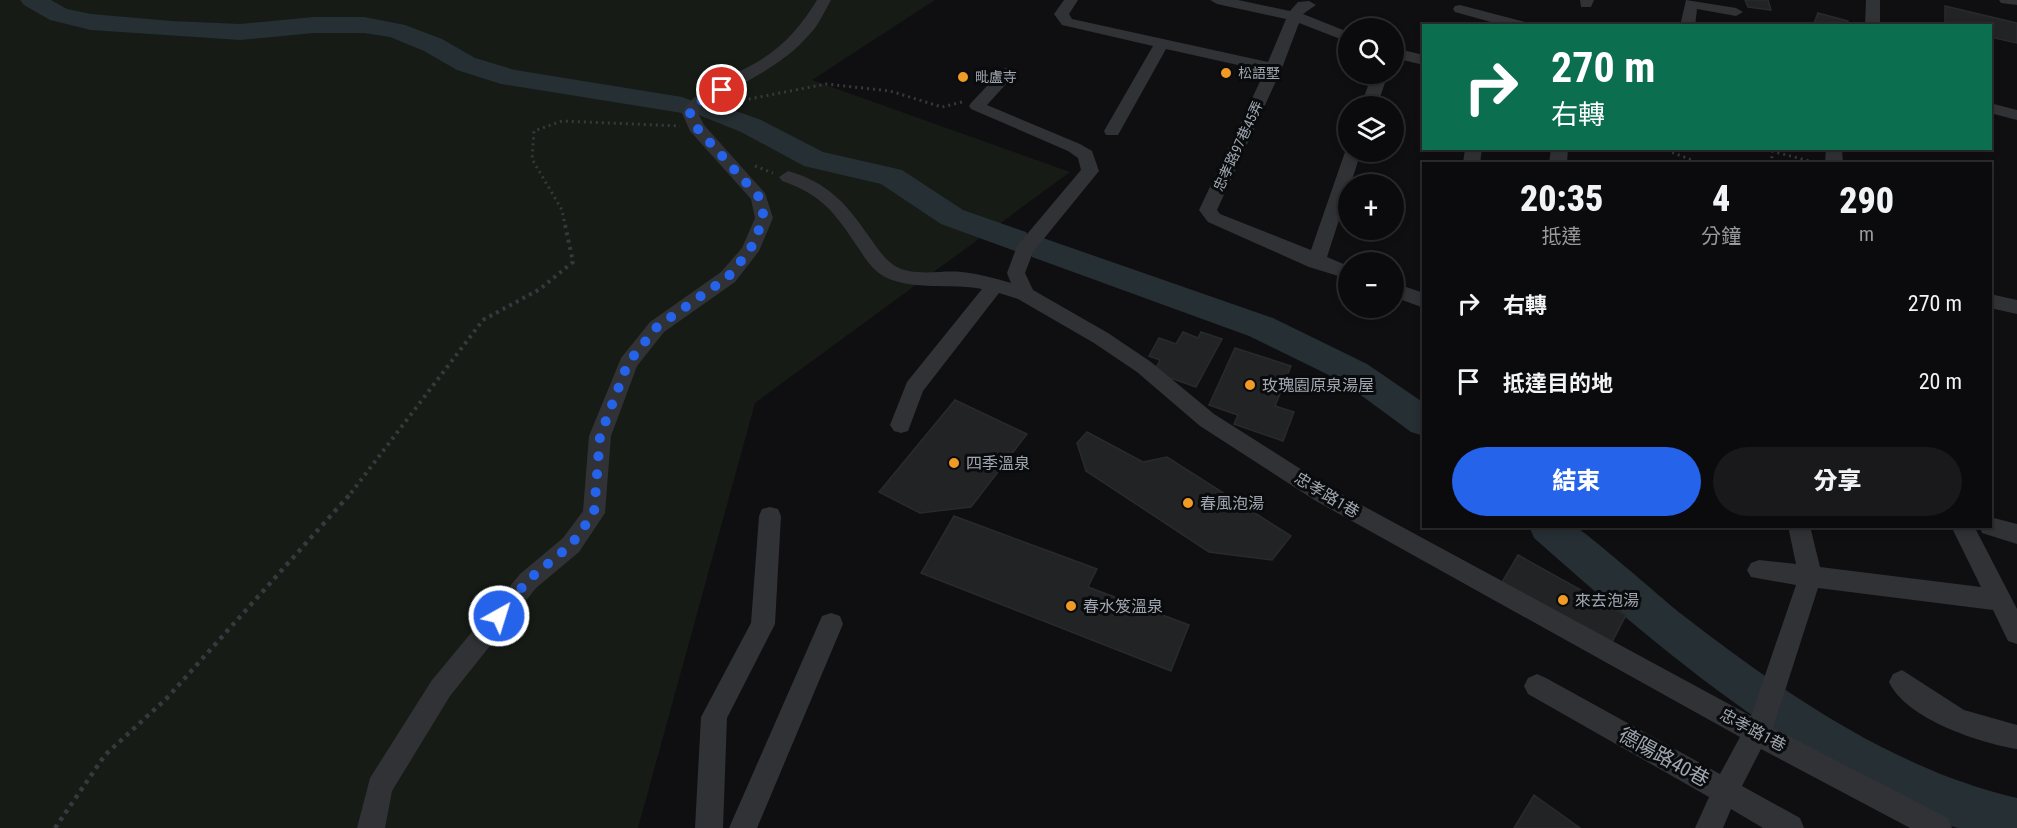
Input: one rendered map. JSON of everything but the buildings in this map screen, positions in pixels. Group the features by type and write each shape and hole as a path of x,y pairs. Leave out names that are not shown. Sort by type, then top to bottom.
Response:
{"street":[{"path":"370,828 379,787 441,688 528,580 571,545 594,513 600,436 628,363 657,327 728,277 750,250 764,218 759,197 696,127 690,113 695,104 760,69 783,52 805,31 824,0"},
{"path":"1071,0 1061,14 1067,22 1274,68"},
{"path":"1217,0 1294,16 1338,33"},
{"path":"1872,24 1873,0"},
{"path":"2006,0 2017,1"},
{"path":"1687,24 1691,3 1736,12"},
{"path":"1294,16 1303,5 1309,5"},
{"path":"1460,9 1516,24"},
{"name":"忠孝路97巷45弄","path":"1294,16 1274,68 1208,210 1214,218 1316,262"},
{"path":"1112,131 1162,43"},
{"path":"1404,55 1422,60"},
{"path":"1009,72 977,106 1010,123 1071,145 1086,155 1090,171 1024,250 1016,273 1025,294"},
{"path":"1992,109 2017,115"},
{"path":"1338,270 1316,262 1350,162"},
{"name":"忠孝路1巷","path":"788,177 810,183 834,199 875,259 887,270 905,276 961,279 996,284 1025,294 1144,367 1207,420 1324,495 1760,726 1938,828"},
{"path":"901,424 914,388 996,284"},
{"path":"1404,294 1422,300"},
{"path":"1992,301 2017,307"},
{"path":"709,828 714,717 763,624 770,516"},
{"path":"1992,527 2017,534"},
{"path":"1709,828 1725,791 1760,726 1776,684 1810,577 1799,528"},
{"path":"1963,528 2017,633"},
{"path":"1759,570 2000,600"},
{"path":"743,828 831,624"},
{"path":"1902,682 1946,717 1998,734 2017,737"},
{"name":"德陽路40巷","path":"1537,686 1790,828"}],"path":[{"path":"739,101 826,84 890,91 942,107 960,102 977,106"},
{"path":"55,828 105,755 167,698 342,505 483,320 540,289 573,262 562,210 532,159 534,131 562,122 594,121 696,127"},
{"path":"1665,150 1697,162"},
{"path":"1765,150 1809,162"},
{"path":"1771,162 1773,153"}],"shaded area":[{"path":"0,0 935,0 812,80 1070,172 755,403 638,828 0,828"}],"waterway":[{"path":"33,0 59,15 91,22 171,29 240,32 314,25 364,25 396,30 433,45 466,64 511,78 682,105"},
{"path":"701,108 751,126 814,159 891,177 952,217 1015,240"},
{"path":"1043,249 1261,327 1355,373 1422,421"},
{"path":"1550,528 1694,649 1798,722 1853,755 1909,784 1968,809 2017,821"}],"place":[{"name":"松語墅","path":"1226,73"},
{"name":"毗盧寺","path":"963,77"},
{"name":"玫瑰園原泉湯屋","path":"1250,385"},
{"name":"四季溫泉","path":"954,463"},
{"name":"春風泡湯","path":"1188,503"},
{"name":"來去泡湯","path":"1563,600"},
{"name":"春水笈溫泉","path":"1071,606"}],"route":[{"path":"499,616 528,580 571,545 594,513 600,436 628,363 657,327 728,277 750,250 764,218 759,197 709,143 692,120 690,113 695,104 722,90"}]}
